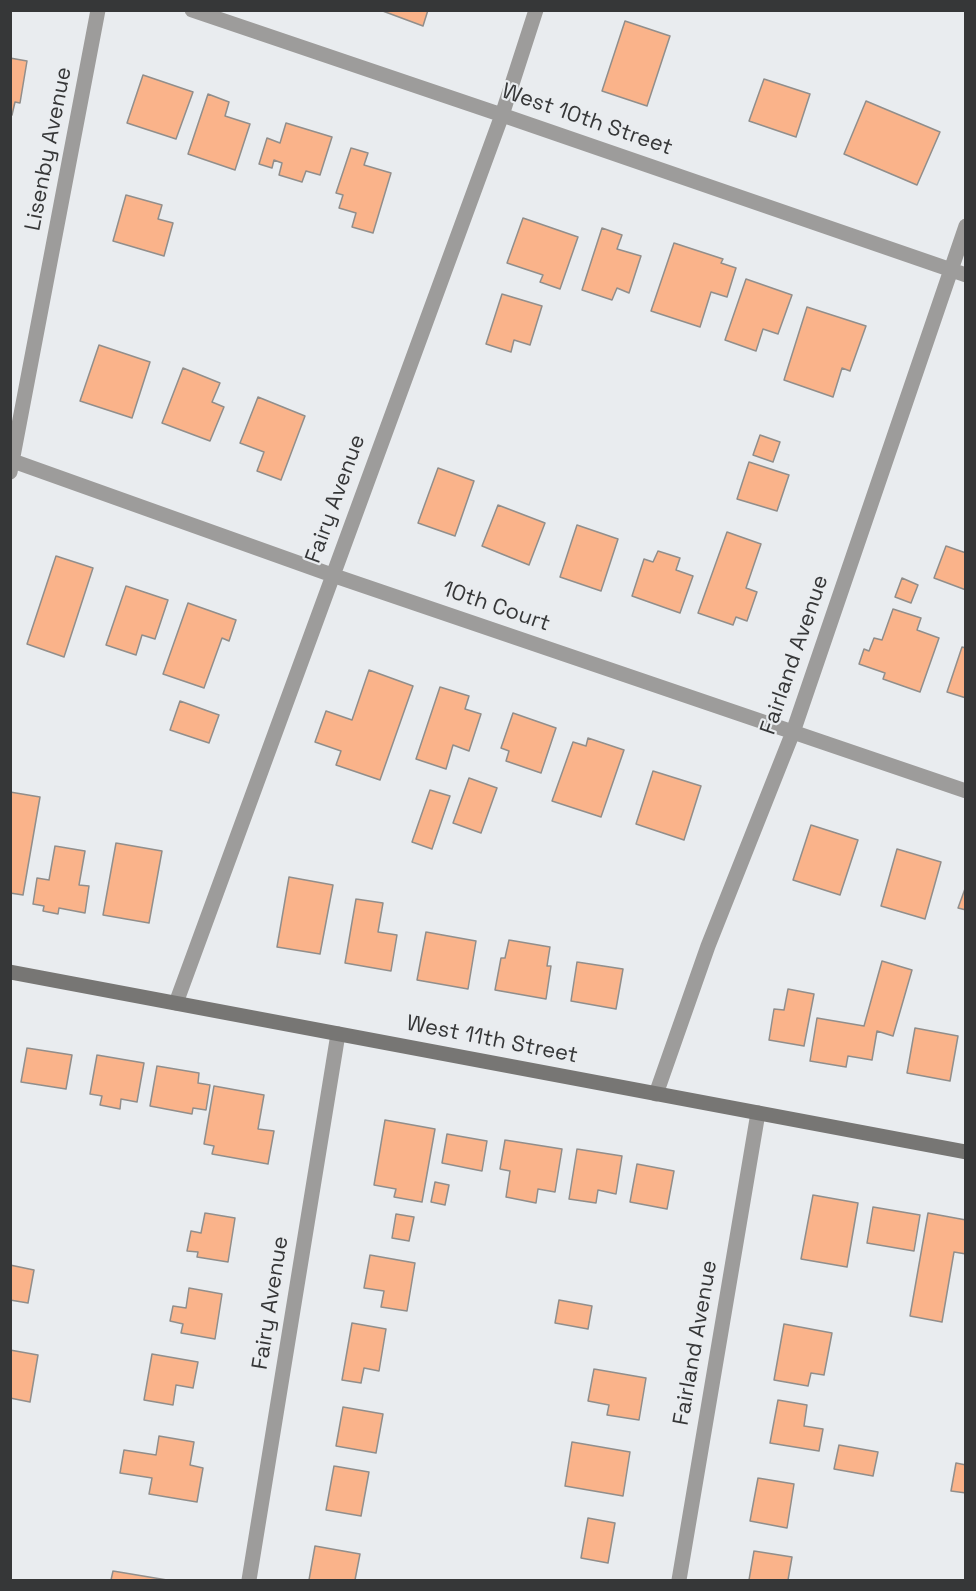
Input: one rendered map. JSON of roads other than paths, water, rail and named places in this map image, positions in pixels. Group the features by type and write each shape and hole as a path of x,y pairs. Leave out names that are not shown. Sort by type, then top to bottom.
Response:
{"main road":[{"name":"West 11th Street","path":"10,972 966,1152"}],"street":[{"name":"Lisenby Avenue","path":"12,466 98,10"},
{"name":"West 10th Street","path":"192,10 966,275"},
{"name":"Fairy Avenue","path":"176,1003 502,115 536,10"},
{"name":"Fairland Avenue","path":"656,1094 708,946 793,732 966,226"},
{"name":"10th Court","path":"12,466 966,791"},
{"name":"Fairy Avenue","path":"249,1581 338,1034"},
{"name":"Fairland Avenue","path":"679,1581 758,1113"}]}
